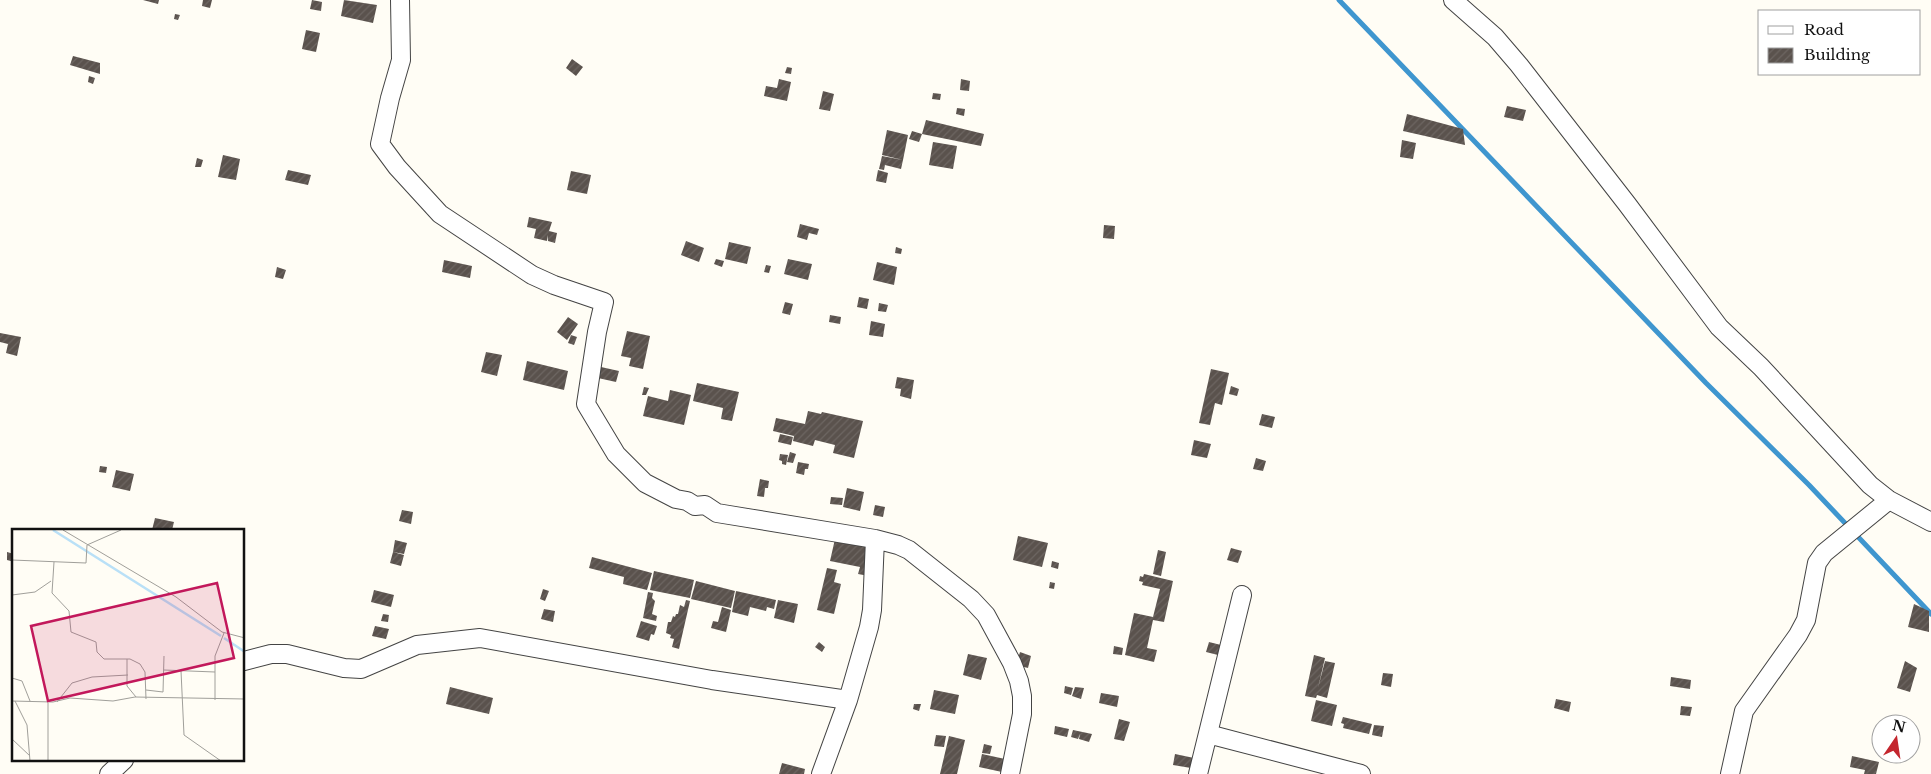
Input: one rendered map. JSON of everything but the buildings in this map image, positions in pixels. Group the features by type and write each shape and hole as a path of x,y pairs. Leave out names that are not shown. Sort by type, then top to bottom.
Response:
{"street":[{"path":"400,0 401,60 380,144 397,167 440,214 532,274 554,285 604,302 597,332 586,404 616,454 645,483 676,499 687,501 695,506 704,505 717,513 874,539 898,545 909,550 971,599 986,615 1012,663 1019,682 1022,696 1022,714 1010,774"},
{"path":"1453,0 1495,37 1519,64 1627,204 1718,327 1760,367 1870,485 1889,500 1931,522"},
{"path":"1730,774 1744,711 1798,635 1806,620 1817,563 1824,554 1889,500"},
{"path":"821,774 848,700 872,610 874,539"},
{"path":"1198,774 1242,596"},
{"path":"245,661 271,654 287,654 344,668 361,669 417,645 480,638 712,680 848,700"},
{"path":"1208,734 1361,774"},
{"path":"109,774 122,762"}],"waterway":[{"path":"1339,0 1706,383 1809,485 1931,614"}]}
